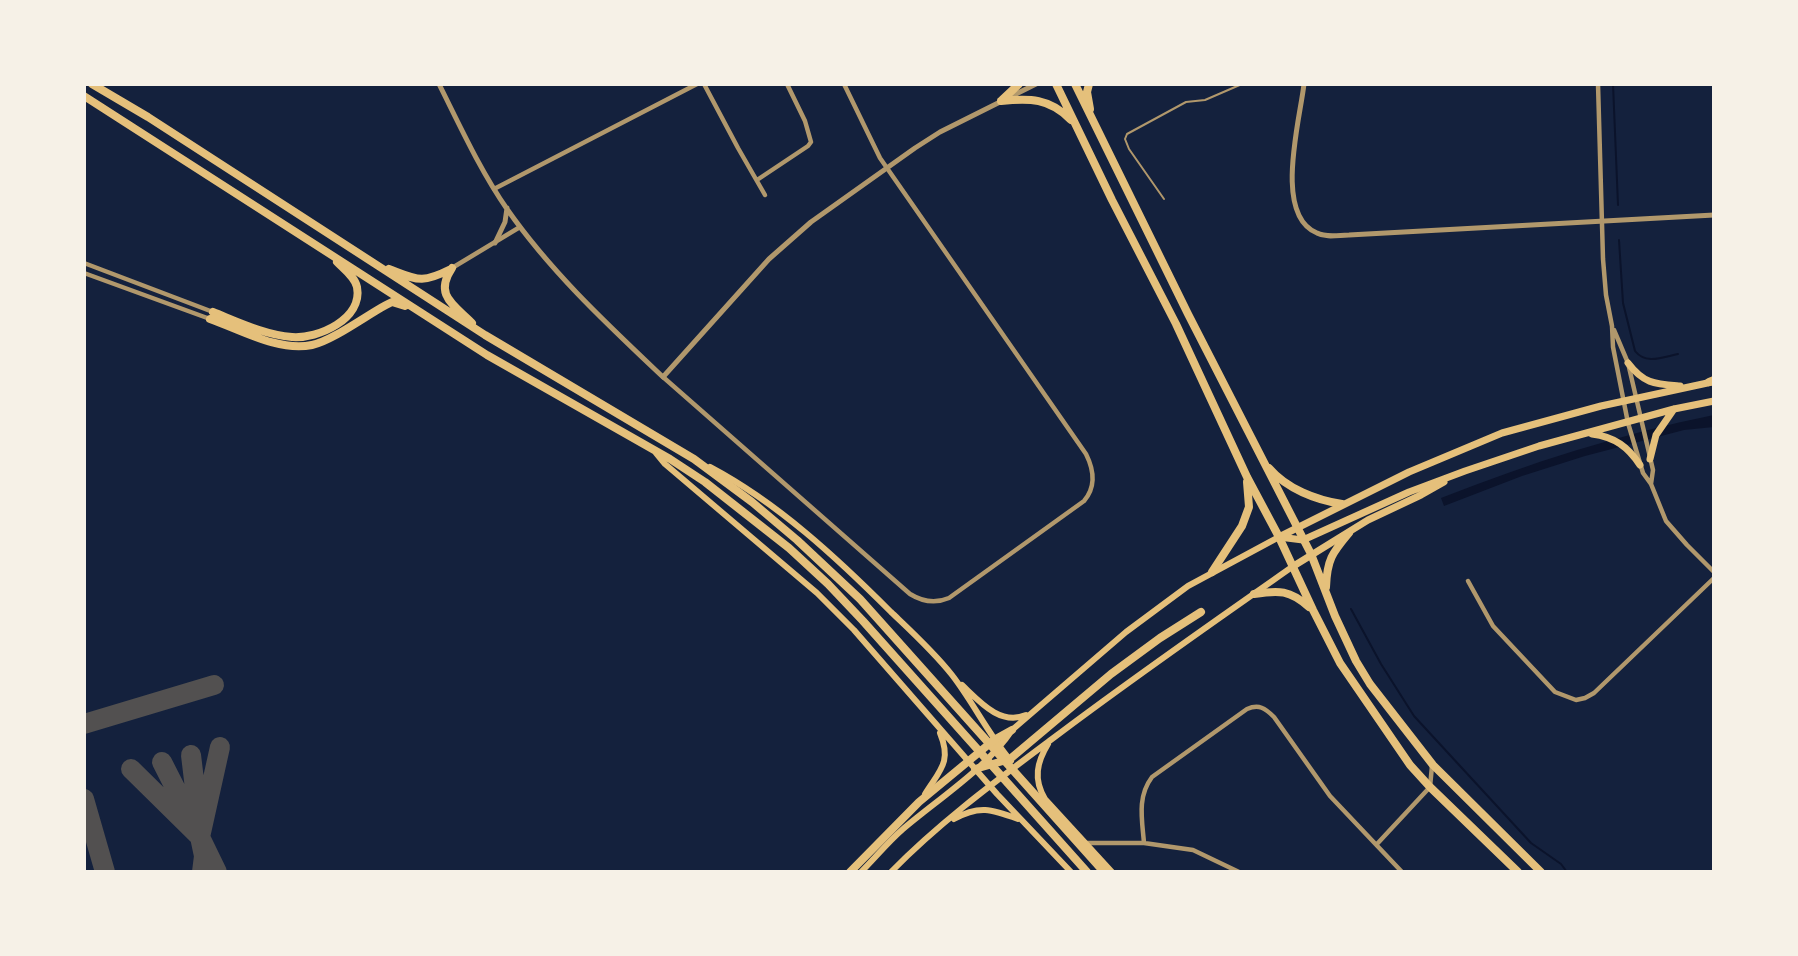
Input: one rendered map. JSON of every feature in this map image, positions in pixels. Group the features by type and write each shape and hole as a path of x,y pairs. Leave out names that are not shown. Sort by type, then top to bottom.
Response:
{"highway":[{"path":"92,84 148,117 485,335 694,459 797,540 841,580 888,628 1104,872"},
{"path":"1001,101 1019,84"},
{"path":"1056,84 1176,324 1247,477 1280,537 1292,567 1340,663 1410,765 1518,872"},
{"path":"1075,84 1311,554 1338,624 1365,676 1433,765 1541,872"},
{"path":"1089,84 1087,92 1091,117"},
{"path":"84,96 523,377 670,459 705,482 789,548 828,584 1087,872"},
{"path":"1001,101 1039,100 1059,109 1076,125"},
{"path":"211,315 275,335 305,337 324,332 348,316 357,299 354,279 328,252"},
{"path":"376,264 418,279 432,278 452,268"},
{"path":"452,268 444,281 444,291 448,298 485,335"},
{"path":"211,315 274,342 293,346 313,345 333,337 392,302 416,309"},
{"path":"1261,457 1284,482 1311,496 1342,504"},
{"path":"1212,572 1242,526 1249,507 1247,477"},
{"path":"1326,589 1327,567 1335,550 1349,533"},
{"path":"1254,594 1276,590 1286,592 1313,610"},
{"path":"973,765 1013,762 1111,674 1160,638 1201,612"},
{"path":"850,872 919,802 973,765 1012,730"},
{"path":"1447,803 1447,793 1453,786"}],"main road":[{"path":"1628,363 1646,381 1688,387"},
{"path":"1012,730 1126,632 1188,586 1342,504 1409,472 1502,434 1624,400 1712,381"},
{"path":"1280,537 1303,540 1409,492 1465,471 1539,446 1714,401"},
{"path":"1650,459 1656,435 1674,410"},
{"path":"1587,433 1617,440 1641,465"},
{"path":"655,451 665,464 817,593 854,630 990,786 1071,872"},
{"path":"694,459 731,478 757,496 839,561 979,702 997,714 1012,718 1032,713"},
{"path":"891,872 914,848 990,786 1013,762 1050,740 1097,704 1292,567 1368,520 1465,471"},
{"path":"953,676 996,743 1013,762"},
{"path":"919,802 940,771 946,754 938,727"},
{"path":"1050,740 1039,759 1036,779 1040,791 1112,872"},
{"path":"861,872 900,831 973,765"},
{"path":"941,825 969,810 989,809 1021,820"}],"street":[{"path":"439,84 494,189 520,227 570,287 663,377 910,594 927,602 943,601 1084,501 1092,485 1092,470 1086,454 880,158 844,84"},
{"path":"494,189 698,84"},
{"path":"704,84 765,195"},
{"path":"757,180 811,142 787,84"},
{"path":"663,377 769,259 811,222 940,132 1036,84"},
{"path":"1304,84 1293,160 1295,209 1299,218 1310,230 1320,235 1714,215"},
{"path":"1598,84 1601,221 1606,295 1612,326 1613,347 1628,423 1643,473 1652,484 1666,521 1714,572"},
{"path":"495,243 506,218 507,208"},
{"path":"452,268 520,227"},
{"path":"84,263 211,315"},
{"path":"84,273 211,315"},
{"path":"1612,326 1628,363 1653,470 1652,484"},
{"path":"1468,581 1484,612 1502,636 1555,692 1576,700 1594,693 1714,578"},
{"path":"1144,843 1142,797 1152,777 1253,707 1266,709 1274,717 1330,796 1402,872"},
{"path":"1377,844 1430,787 1433,765"},
{"path":"1093,851 1099,842"},
{"path":"1085,843 1144,843 1193,850 1239,872"}],"lane":[{"path":"1164,199 1129,148 1125,139 1127,134 1186,102 1204,100 1242,84"}],"water":[{"path":"1714,415 1714,427 1684,430 1585,456 1522,476 1444,506 1441,498 1576,450"}],"waterway":[{"path":"1613,84 1618,205"},
{"path":"1619,240 1623,303 1635,351 1649,359 1678,354"},
{"path":"1351,609 1381,664 1414,716 1531,843 1561,864 1567,872"}],"taxiway":[{"path":"84,724 214,685"},
{"path":"200,837 220,747"},
{"path":"191,755 199,822"},
{"path":"162,762 192,821"},
{"path":"131,769 200,837"},
{"path":"84,799 105,872"},
{"path":"202,872 204,856 200,837 217,872"}]}
